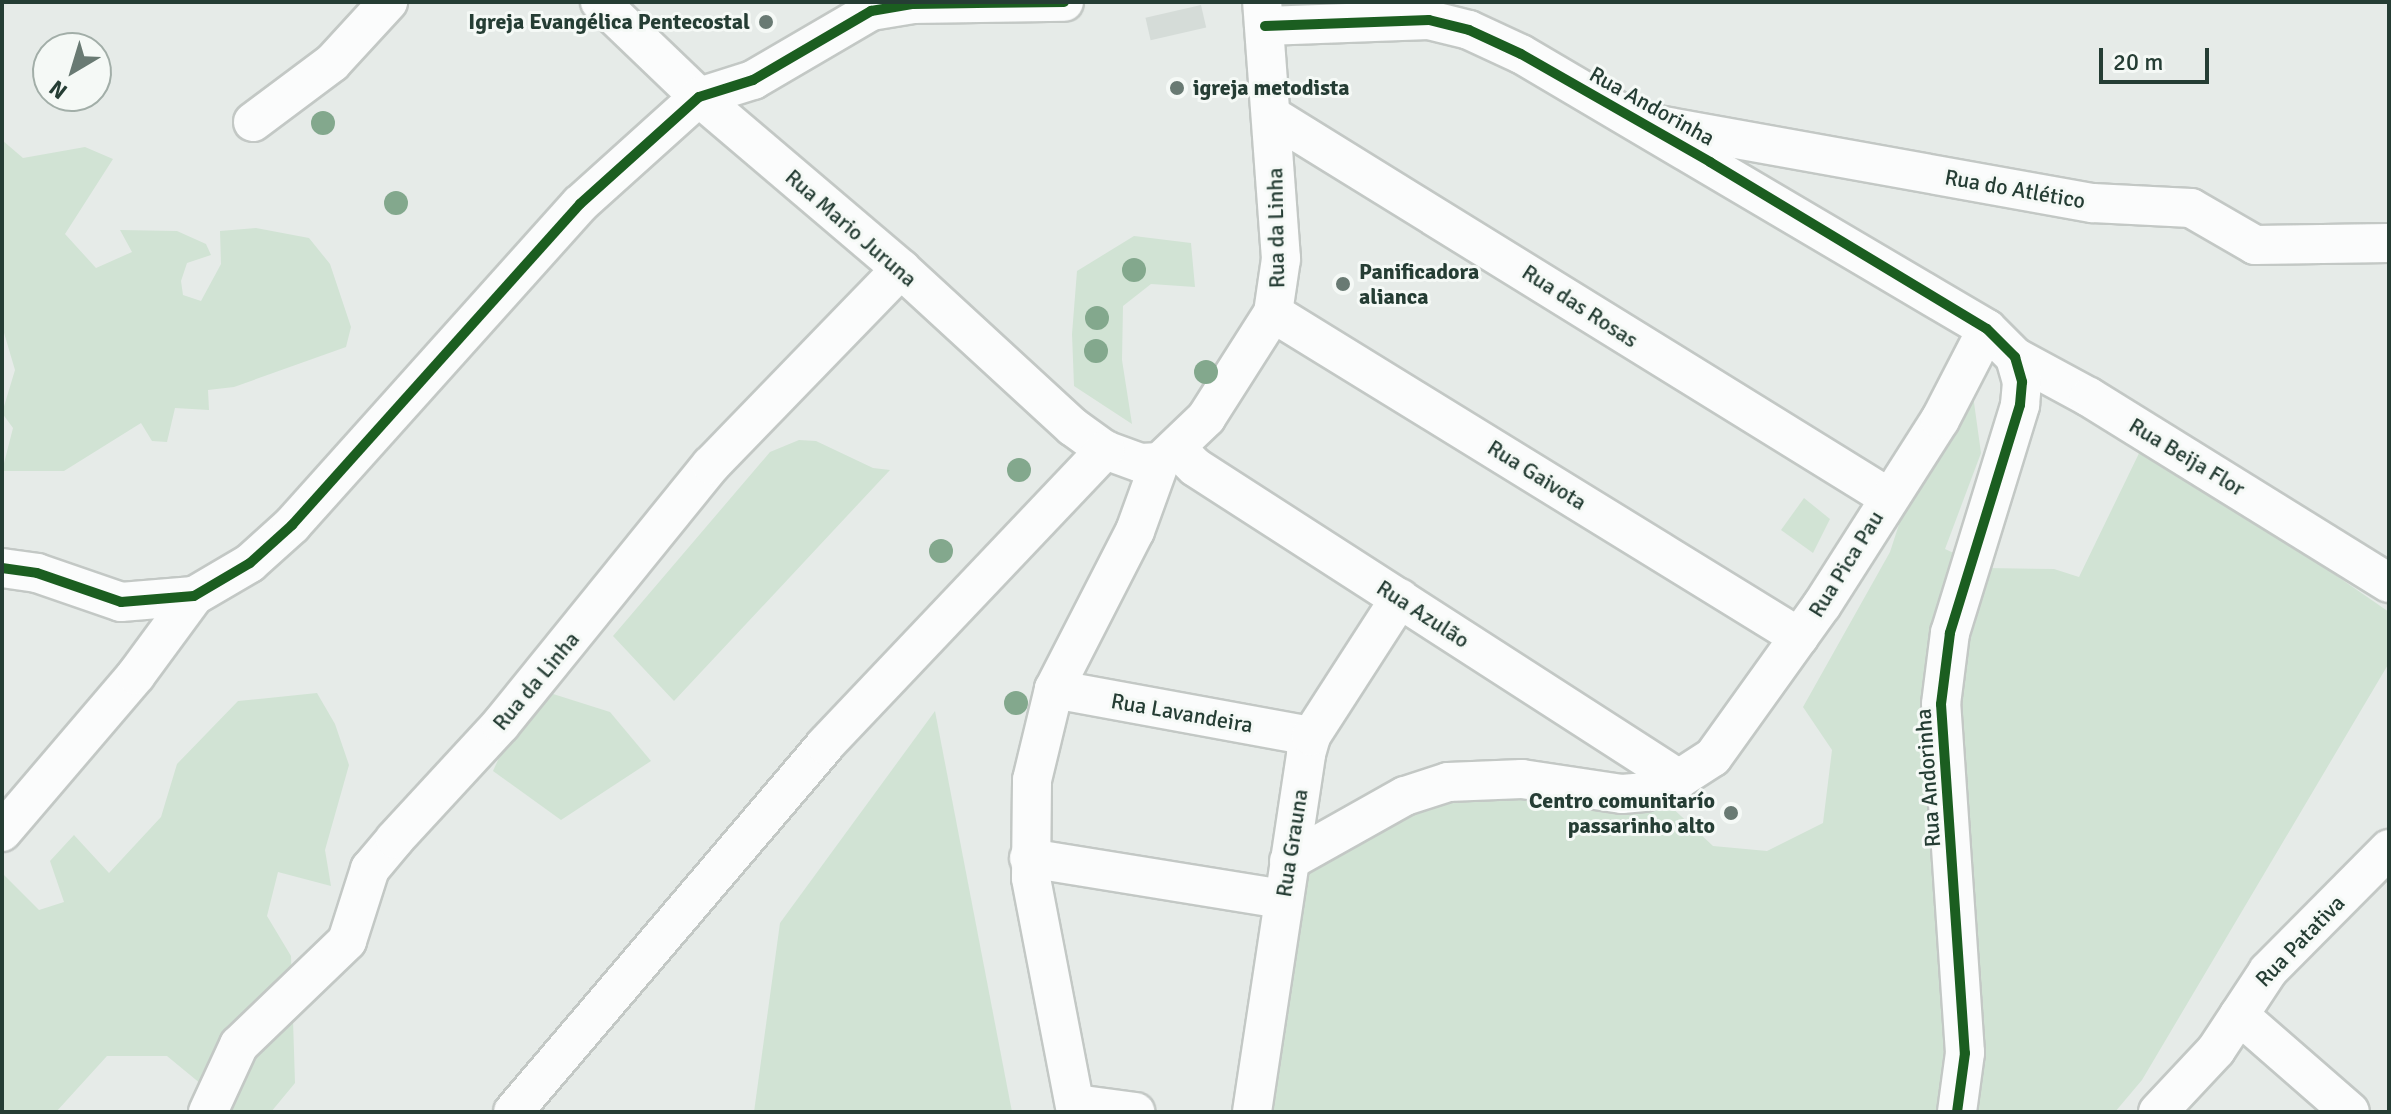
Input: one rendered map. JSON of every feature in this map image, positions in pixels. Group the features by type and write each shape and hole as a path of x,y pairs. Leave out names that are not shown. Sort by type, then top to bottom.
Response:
{"street":[{"path":"253,122 332,63 388,2"},
{"name":"Rua Mario Juruna","path":"600,2 699,97 901,269 992,357 1105,450"},
{"path":"2,832 136,675 194,596 250,563 292,525 580,204 699,97 753,80 871,11 913,4 1064,2"},
{"name":"Rua da Linha","path":"1076,1108 1029,858 1032,780 1054,689 1135,531 1178,459 1229,389 1273,313 1281,259 1264,14"},
{"name":"Rua Andorinha","path":"1264,14 1429,20 1469,30 1521,54 1987,329"},
{"name":"Rua das Rosas","path":"1272,116 1888,497"},
{"name":"Rua do Atlético","path":"1635,122 2093,203 2191,208 2255,245 2389,243"},
{"name":"Rua da Linha","path":"208,1112 239,1045 347,941 370,869 501,724 711,465 901,269"},
{"name":"Rua Gaivota","path":"1273,313 1799,637"},
{"name":"Rua Pica Pau","path":"1289,861 1405,796 1448,782 1522,779 1622,794 1665,770 1713,757 1799,637 1940,420 1987,329"},
{"name":"Rua Beija Flor","path":"1987,329 2015,357 2089,397 2389,583"},
{"name":"Rua Andorinha","path":"1957,1112 1965,1053 1941,704 1950,633 2020,405 2022,382 2015,357"},
{"path":"513,1112 815,757 1105,450 1141,463 1178,459"},
{"name":"Rua Azulão","path":"1178,459 1665,770"},
{"path":"2,568 37,573 121,602 194,596"},
{"name":"Rua Grauna","path":"1252,1112 1311,736 1400,598"},
{"name":"Rua Lavandeira","path":"1054,689 1311,736"},
{"name":"Rua Patativa","path":"2158,1112 2216,1050 2268,971 2389,849"},
{"path":"1029,858 1283,899"},
{"path":"2239,1015 2350,1112"},
{"path":"1076,1108 1135,1112"}],"shaded area":[{"path":"1201,5 1206,27 1151,40 1145,18"}],"green space":[{"path":"2,140 23,158 85,147 113,159 65,234 96,268 132,252 120,230 177,231 206,244 211,255 187,263 181,281 183,295 201,301 221,264 220,231 256,228 309,238 330,264 351,327 346,347 234,387 208,390 209,410 175,408 167,442 152,441 141,423 64,471 2,471 13,428 2,413 15,370 2,326"},
{"path":"1134,236 1191,243 1195,287 1151,284 1123,306 1122,360 1132,424 1074,386 1072,334 1077,271"},
{"path":"1972,388 1981,453 1945,549 1986,568 2054,569 2079,577 2144,443 2389,612 2389,663 2142,1080 2115,1112 1269,1112 1279,1071 1294,850 1444,791 1650,787 1713,846 1767,851 1823,823 1832,750 1803,707 1890,552 1915,475"},
{"path":"799,440 816,441 873,468 890,470 674,701 613,636 770,452"},
{"path":"1804,498 1830,519 1813,553 1781,530"},
{"path":"531,687 610,712 651,761 561,820 493,771"},
{"path":"317,693 335,724 349,765 325,850 331,886 278,872 267,916 291,956 295,1083 271,1112 235,1112 167,1056 107,1056 56,1112 2,1112 2,873 39,910 64,902 50,861 74,835 109,873 161,817 177,764 238,701"},
{"path":"935,711 1012,1112 754,1112 780,923"}],"cycle path":[{"path":"2,568 37,573 121,602 194,596 250,563 292,525 580,204 699,97 753,80 871,11 913,4 1064,2"},
{"path":"1265,26 1429,20 1469,30 1521,54 1710,162 1987,329 2015,357 2022,382 2020,405 1950,633 1941,704 1965,1053 1957,1112"}],"place":[{"name":"Igreja Evangélica Pentecostal","path":"766,22"},
{"name":"igreja metodista","path":"1177,88"},
{"name":"Panificadora alianca","path":"1343,284"},
{"name":"Centro comunitarío passarinho alto","path":"1731,813"}]}
